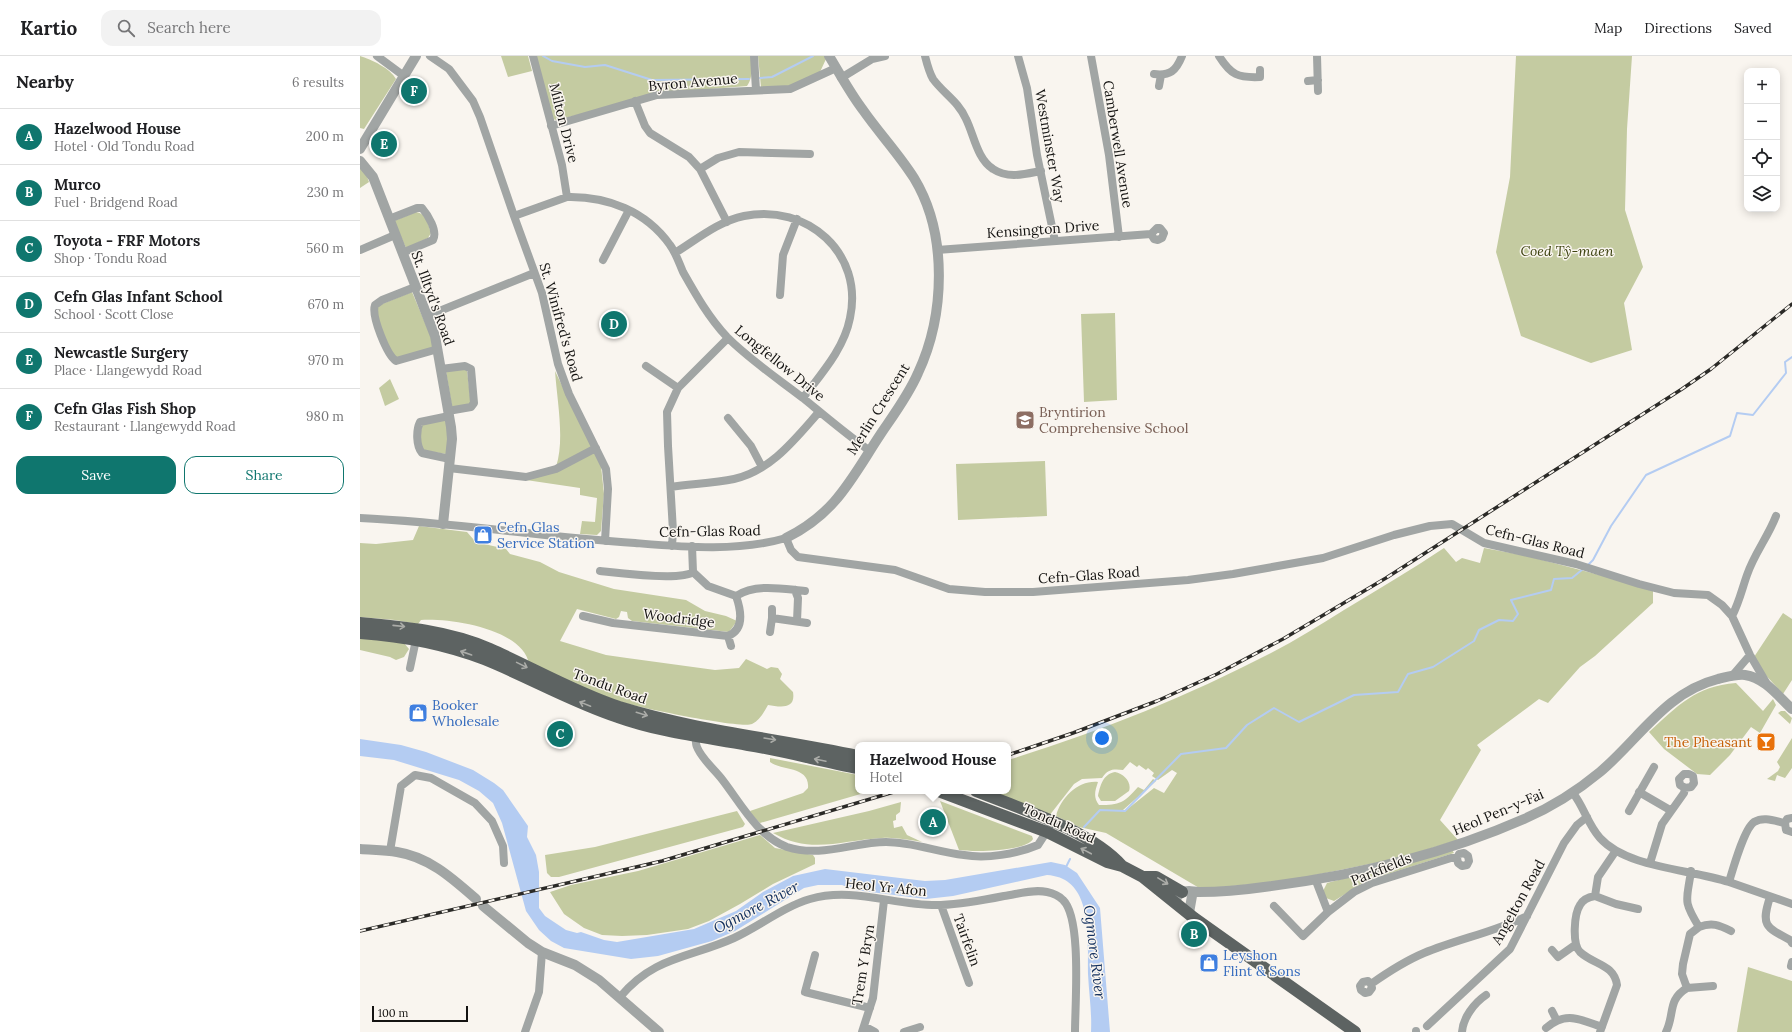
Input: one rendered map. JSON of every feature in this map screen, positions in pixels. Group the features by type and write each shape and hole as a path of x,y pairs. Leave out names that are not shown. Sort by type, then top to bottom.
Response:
{"main road":[{"name":"Tondu Road","path":"360,623 417,634"},
{"name":"Tondu Road","path":"360,633 403,637 431,630 488,648 563,684 606,702 696,732 855,767"},
{"name":"Tondu Road","path":"696,732 781,741 855,755"},
{"name":"Tondu Road","path":"947,794 1049,827"},
{"name":"Tondu Road","path":"982,794 1049,827 1107,862 1122,866 1143,877 1172,901 1355,1032"},
{"path":"1143,877 1156,877 1190,893"}],"street":[{"path":"377,56 404,76"},
{"path":"362,142 416,56"},
{"name":"St. Winifred's Road","path":"430,56 449,69 473,100 480,117 542,293 558,364 569,394 606,469 608,489 605,541"},
{"name":"Milton Drive","path":"533,56 562,165 567,197"},
{"path":"754,56 756,90"},
{"name":"Merlin Crescent","path":"786,538 807,527 828,510 870,450 912,386 927,351 938,309 939,277 937,250 932,223 915,180 900,157 841,78 829,56"},
{"path":"841,78 872,59 885,56"},
{"path":"925,56 933,79 953,98 966,117 981,154 987,164 998,172 1015,176 1041,171"},
{"name":"Westminster Way","path":"1018,56 1029,95 1041,171 1055,241"},
{"name":"Camberwell Avenue","path":"1091,56 1109,155 1119,237"},
{"path":"1159,86 1158,75 1174,71 1182,56"},
{"path":"1218,56 1227,68 1239,76 1260,78"},
{"path":"1317,56 1318,90"},
{"name":"Byron Avenue","path":"551,126 657,95 790,89 836,68"},
{"path":"1308,81 1318,80"},
{"path":"635,101 645,126 650,133 689,157 700,169 727,222"},
{"path":"700,169 718,158 739,152 810,154"},
{"name":"St. Illtyd's Road","path":"360,161 373,177 427,316 438,349 452,439 443,524"},
{"name":"Longfellow Drive","path":"514,216 567,197 588,198 615,204 629,210 653,226 671,246 701,303 710,317 728,338 748,357 870,450"},
{"path":"390,219 418,208 422,208 428,216 435,234 433,240 402,253"},
{"path":"603,260 629,210"},
{"path":"674,253 727,222 745,216 776,214 797,219 814,228 840,256 850,280 852,305 847,329 839,348 802,398"},
{"path":"780,295 784,255 797,219"},
{"name":"Kensington Drive","path":"937,250 1151,234"},
{"path":"360,250 395,235"},
{"path":"427,316 534,273"},
{"path":"416,287 377,303 373,313 377,325 390,356 396,361 438,349"},
{"path":"672,546 673,531 667,412 678,388 728,338"},
{"path":"442,369 465,366 471,369 474,404 471,407 420,422 418,448 422,454 449,464 526,477 556,469 596,448"},
{"path":"646,366 678,388"},
{"path":"671,487 735,479 762,467 775,458 819,412"},
{"path":"728,418 751,446 762,467"},
{"path":"1732,616 1739,603 1747,575 1769,534 1776,516"},
{"name":"Cefn-Glas Road","path":"360,518 443,524 605,541 672,546 751,545 786,538 791,550 798,557 895,570 949,589 985,592 1040,591 1188,580 1234,574 1323,558 1394,535 1445,524 1458,526 1473,538 1484,543 1580,566 1667,591 1708,595 1722,605 1732,616 1750,655 1768,685"},
{"path":"692,546 693,572 708,586 736,596 750,590 776,588 806,591"},
{"path":"600,571 675,576 689,575 693,572"},
{"path":"795,590 798,598 797,621"},
{"name":"Woodridge","path":"582,616 613,623 728,636 736,631 740,622 740,612 736,596"},
{"path":"770,632 772,609"},
{"path":"772,618 807,623"},
{"path":"410,668 417,634"},
{"path":"728,636 731,646"},
{"path":"1732,676 1750,655"},
{"name":"Heol Pen-y-Fai","path":"1172,901 1183,900 1190,893 1257,888 1316,881 1389,865 1447,848 1524,819 1573,793 1602,770 1676,698 1706,682 1732,676 1746,675 1768,685"},
{"path":"1768,685 1792,709"},
{"path":"696,732 699,750 752,820 772,838 791,848 815,851 876,842 895,842 964,856 979,856 1034,847 1041,843 1049,827"},
{"path":"1629,811 1654,767"},
{"path":"390,851 401,786 415,775 432,778 475,803 492,821 503,846 504,863"},
{"path":"1650,863 1662,824 1670,810 1684,793 1685,788"},
{"path":"1639,792 1670,810"},
{"path":"1573,793 1599,838 1616,852 1630,859 1711,876 1792,904"},
{"name":"Angelton Road","path":"1427,1026 1510,949 1564,843 1577,825 1587,817"},
{"path":"1785,823 1792,818"},
{"path":"1729,882 1750,826 1761,819 1785,823"},
{"path":"1785,823 1786,830 1792,832"},
{"path":"360,849 390,851 425,860 447,874 528,943 542,952 586,971 620,997 655,1031"},
{"path":"1595,896 1598,877 1616,852"},
{"name":"Parkfields","path":"1274,906 1303,936 1328,912 1354,892 1372,883 1423,866 1451,858 1457,858"},
{"path":"1691,871 1686,896 1688,910 1699,927"},
{"path":"1316,881 1328,912"},
{"name":"Heol Yr Afon","path":"620,997 628,987 644,973 659,964 735,938 783,910 811,899 834,895 852,895 900,903 941,906 1031,891 1048,892 1064,901 1069,909 1075,942 1075,1032"},
{"path":"1189,913 1190,893"},
{"path":"1546,1028 1564,1017 1576,1018 1601,1029 1610,1008 1617,985 1616,978 1611,970 1580,952 1575,945 1576,914 1580,904 1587,898 1595,896 1601,897 1616,904 1638,909"},
{"path":"1770,897 1764,916 1766,923 1769,929 1792,942"},
{"name":"Trem Y Bryn","path":"863,1029 873,998 879,959 884,900"},
{"name":"Tairfelin","path":"941,906 969,983"},
{"path":"1371,984 1392,969 1424,953 1513,923 1527,916"},
{"path":"1687,988 1682,974 1682,964 1690,934 1699,927 1708,923 1718,925 1731,931"},
{"path":"1552,950 1555,960 1575,945"},
{"path":"525,1032 539,992 542,952"},
{"path":"814,955 805,992 870,1008"},
{"path":"1666,1032 1669,1026 1673,1001 1679,993 1687,988 1713,986"},
{"path":"1462,1032 1469,1012 1480,999 1486,995"},
{"path":"1552,1011 1556,1021"},
{"path":"904,1032 920,1027"},
{"path":"863,1029 875,1032"}],"green space":[{"path":"360,56 370,59 380,65 390,72 396,79 364,129 360,128"},
{"path":"501,56 528,56 532,71 508,77"},
{"path":"536,56 751,56 752,71 747,86 675,92 556,120 553,119"},
{"path":"758,56 825,56 826,59 820,72 792,86 761,87"},
{"name":"Coed Tŷ-maen","path":"1516,56 1632,56 1627,129 1625,210 1643,267 1624,303 1632,350 1591,363 1521,336 1496,252 1510,177"},
{"path":"360,167 366,174 369,182 360,188"},
{"path":"416,212 425,217 431,233 428,238 406,248 394,221"},
{"path":"412,292 434,344 433,347 399,358 392,355 376,315 377,306"},
{"path":"1115,313 1117,400 1084,402 1081,314"},
{"path":"449,369 467,370 471,404 452,407 446,371"},
{"path":"555,371 601,466 604,494 601,531 597,535 580,534 582,521 595,522 597,498 580,495 580,488 526,480 556,467 559,456 559,407"},
{"path":"390,379 399,399 385,406 379,388"},
{"path":"445,419 449,437 446,454 422,450 420,436 422,425"},
{"path":"1045,461 1047,516 958,520 956,464"},
{"path":"419,526 467,532 474,540 480,543 506,549 510,554 540,562 559,572 614,589 686,600 705,611 726,616 737,621 729,632 632,621 628,618 627,612 621,611 619,617 616,619 577,609 560,641 606,655 715,670 739,668 746,659 767,669 771,667 778,668 782,674 780,679 793,692 792,702 790,705 782,707 768,705 760,718 752,724 743,725 685,716 614,700 571,683 529,664 524,652 514,642 500,634 484,628 450,621 421,620 418,624 395,620 360,617 360,543 376,544 413,540"},
{"path":"1444,548 1456,562 1462,558 1480,563 1484,548 1527,556 1653,589 1653,603 1595,656 1580,667 1548,703 1539,699 1477,745 1481,750 1440,820 1458,840 1399,858 1286,881 1201,889 1106,833 1079,827 1056,816 1058,809 1066,796 1084,784 1098,782 1095,797 1099,805 1106,805 1117,804 1129,797 1138,787 1144,790 1153,779 1156,781 1123,810 1125,811 1154,788 1164,793 1177,773 1172,770 1158,780 1152,776 1154,773 1148,768 1146,770 1139,765 1137,767 1130,762 1123,770 1111,770 1102,778 1082,779 1074,784 1049,816 996,794 1011,794 1011,759 1076,738 1142,712 1239,669 1308,632"},
{"path":"1783,613 1792,619 1792,680 1783,694 1761,670 1754,657"},
{"path":"360,637 404,643 409,649 404,657 396,660 390,657 360,650"},
{"path":"1736,683 1763,711 1773,699 1776,705 1760,733 1751,727 1730,755 1710,775 1697,774 1664,749 1649,732 1678,706 1698,693 1709,688"},
{"path":"1785,711 1792,718 1790,724 1778,713"},
{"path":"1792,738 1792,768 1785,778 1777,775 1775,781 1767,779 1778,771 1780,767 1777,762"},
{"path":"770,758 855,774 855,794 861,794 760,823 750,811 803,793 808,788 805,776 800,772 775,765 770,762"},
{"path":"1115,772 1126,779 1130,788 1129,791 1115,801 1101,801 1098,796 1103,781 1108,775"},
{"path":"940,801 1032,836 1033,839 1028,843 1010,849 986,851 959,850"},
{"path":"901,802 900,812 896,815 896,820 893,821 894,828 902,826 907,835 922,842 887,838 814,845 787,840 773,833 869,811"},
{"path":"737,811 745,824 743,827 559,877 551,877 547,873 545,855 595,847"},
{"path":"760,835 775,848 813,855 815,858 815,864 773,884 709,921 688,929 647,935 602,935 584,928 564,914 550,892 571,885 638,871"},
{"path":"1452,850 1454,853 1366,881 1334,901 1326,898 1323,891 1327,883"},
{"path":"1748,967 1792,981 1792,1032 1737,1032"}],"water":[{"name":"Ogmore River","path":"360,739 401,745 426,752 473,770 503,790 528,826 527,837 536,855 539,872 539,908 545,916 566,930 577,933 581,932 604,940 617,942 694,929 736,911 763,892 793,876 825,869 925,881 945,880 1051,862 1065,865 1077,873 1100,908 1110,1032 1091,1032 1088,945 1085,913 1081,899 1074,887 1063,879 1047,875 953,896 926,899 855,890 842,885 818,885 804,888 735,931 712,941 658,956 631,959 564,948 551,941 539,930 526,911 502,823 493,803 479,791 459,780 394,760 360,756"}],"waterway":[{"path":"543,56 552,61 585,67 605,65 652,80 749,79"},
{"path":"760,78 772,77 813,56"},
{"path":"1588,565 1593,560 1611,526 1646,475 1730,436 1737,413 1753,415 1786,373 1785,362 1792,357"},
{"path":"1084,827 1100,810 1125,811 1181,754 1226,748 1247,725 1274,708 1299,722 1354,695 1398,692 1408,674 1433,667 1474,641 1479,630 1499,620 1513,621 1518,614 1511,600 1551,590 1554,579 1572,578 1583,569"},
{"path":"1066,867 1070,859"}],"railway":[{"path":"1011,754 1073,733 1157,701 1217,674 1283,639 1386,578 1682,389 1711,369 1792,304"},
{"path":"360,931 662,861 887,794"}],"place":[{"name":"Cefn Glas Fish Shop","path":"414,91"},
{"name":"Newcastle Surgery","path":"384,144"},
{"name":"Cefn Glas Infant School","path":"614,324"},
{"name":"Bryntirion Comprehensive School","path":"1025,420"},
{"name":"Cefn Glas Service Station","path":"483,535"},
{"name":"Booker Wholesale","path":"418,713"},
{"name":"Toyota - FRF Motors","path":"560,734"},
{"name":"The Pheasant","path":"1766,742"},
{"name":"Hazelwood House","path":"933,822"},
{"name":"Murco","path":"1194,934"},
{"name":"Leyshon Flint & Sons","path":"1209,963"}]}
